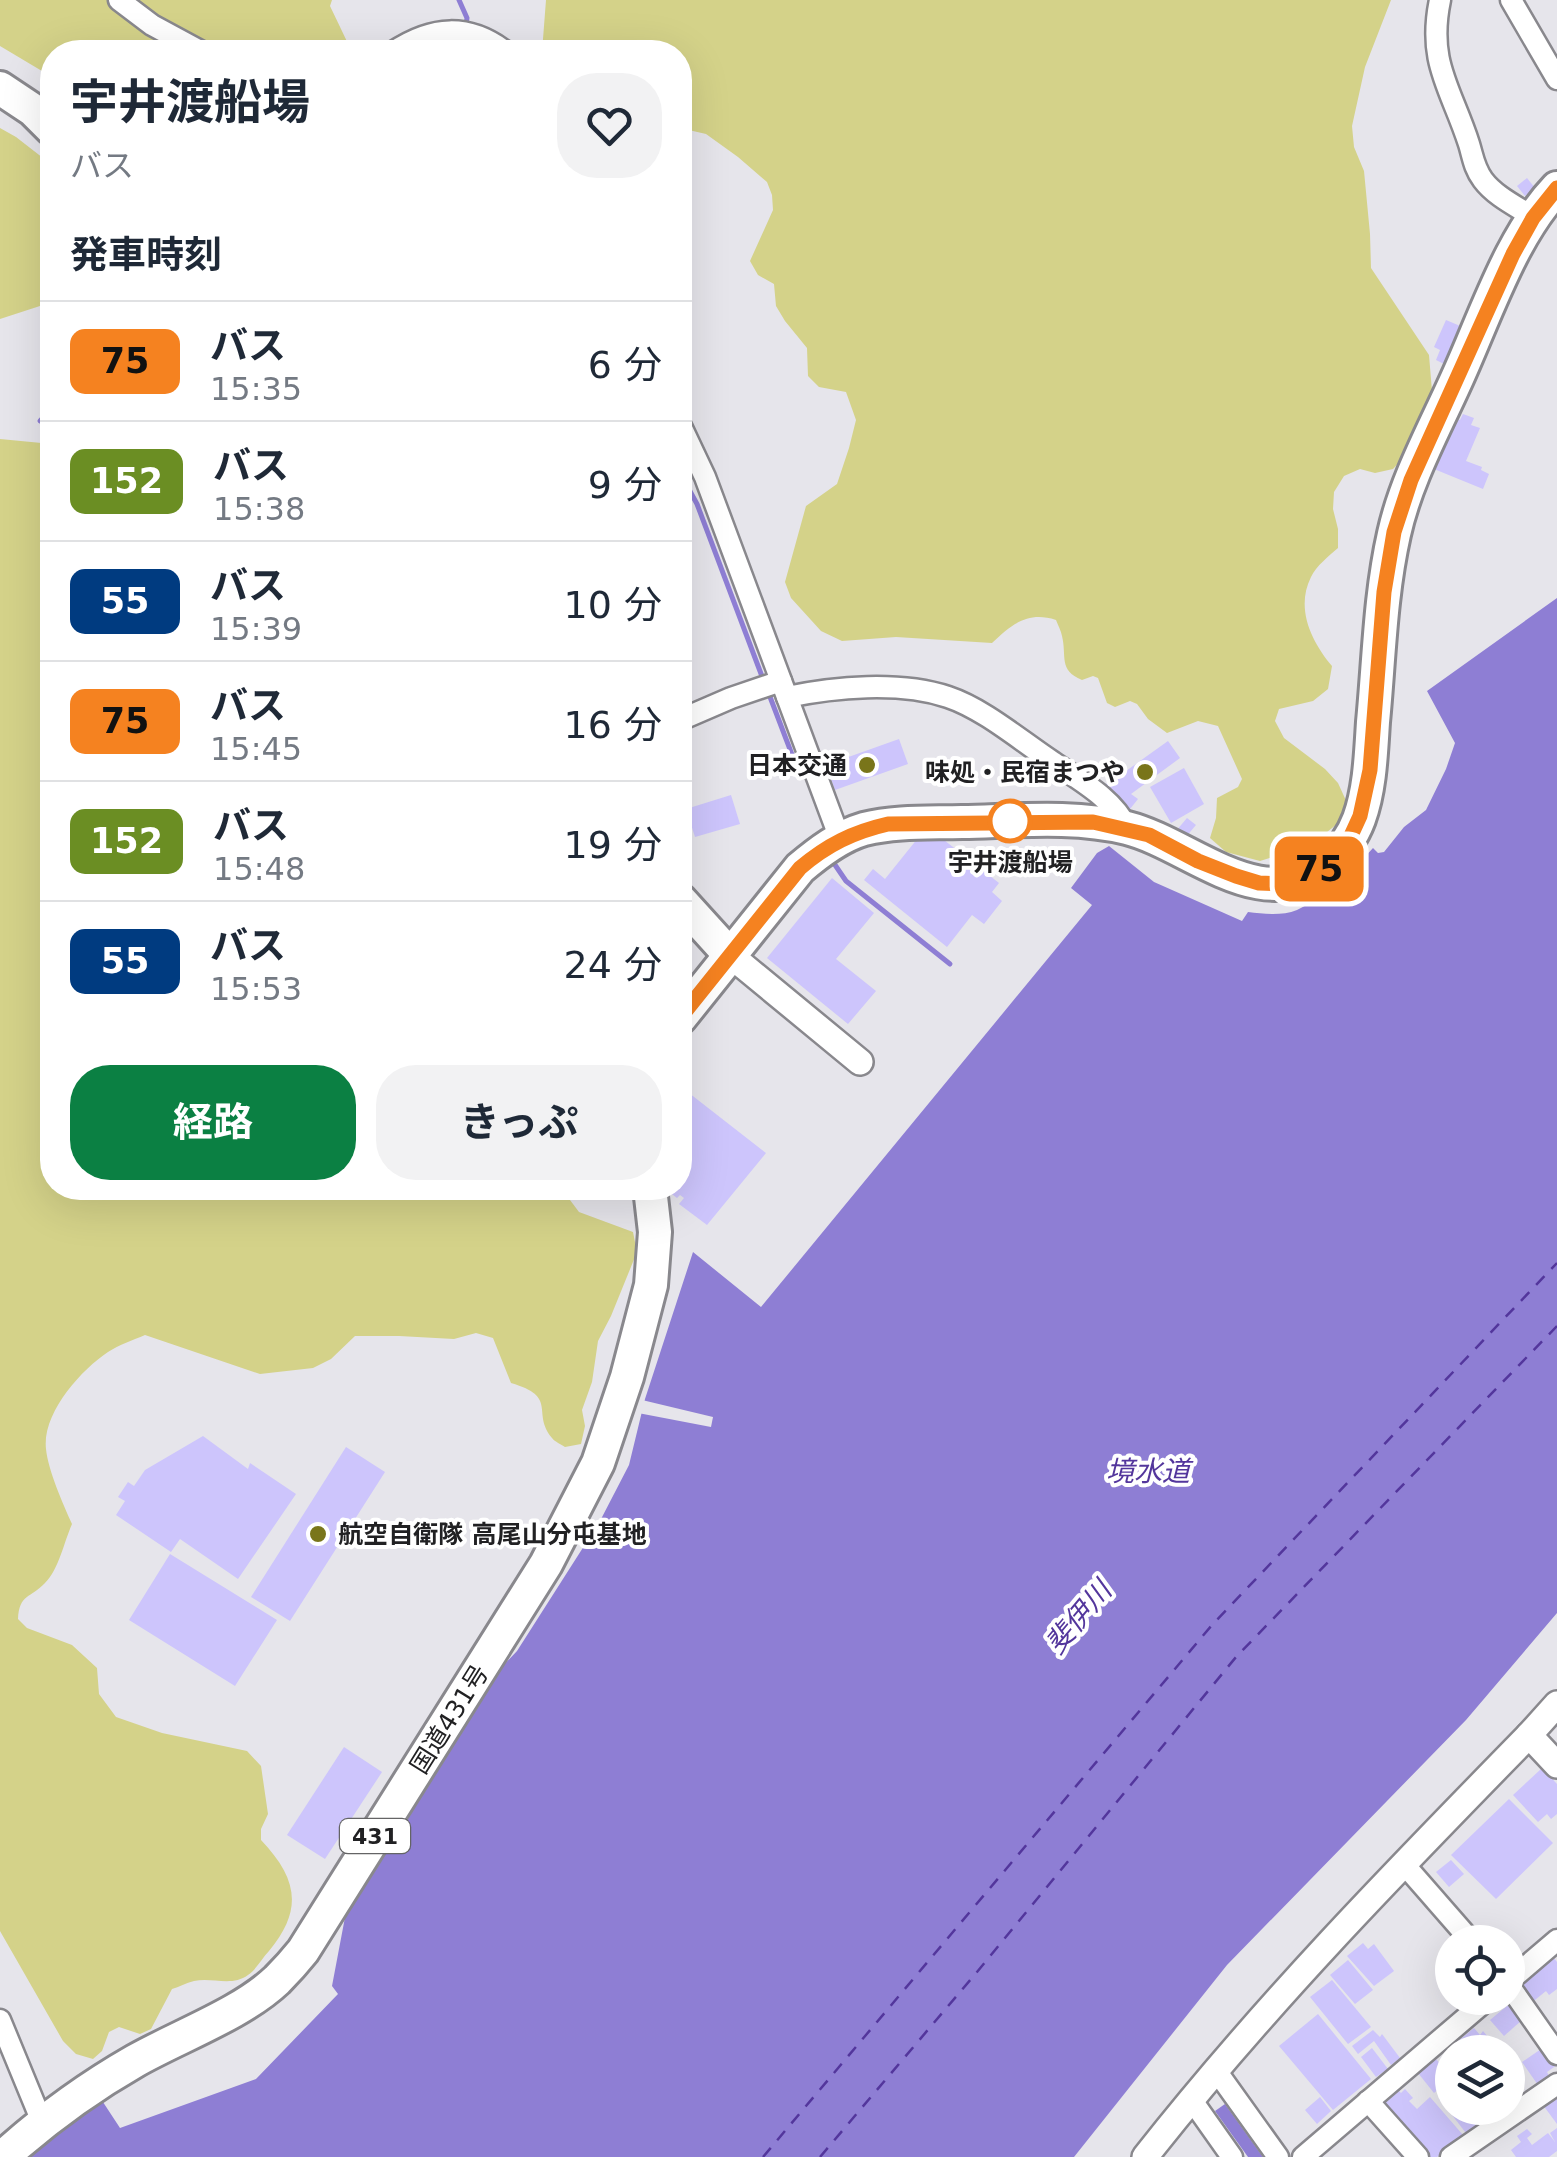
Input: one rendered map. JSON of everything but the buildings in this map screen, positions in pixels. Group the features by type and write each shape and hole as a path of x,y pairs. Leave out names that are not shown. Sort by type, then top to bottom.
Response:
{"highway":[{"path":"0,88 40,118"},
{"path":"692,1002 800,868 819,852 860,830 888,824 1093,822 1149,835 1198,861 1259,883 1281,884 1328,864 1349,840 1360,816 1370,770 1384,592 1394,532 1411,480 1513,254 1533,218 1557,188"},
{"path":"692,913 729,954"},
{"name":"国道431号","path":"2,2157 86,2090 248,2002 276,1981 303,1951 546,1564 598,1463 627,1377 651,1285 656,1244 651,1200"}],"street":[{"path":"118,0 180,40"},
{"path":"1440,0 1436,52 1443,81 1470,145 1474,167 1489,188 1533,218"},
{"path":"1511,0 1557,79"},
{"path":"417,40 443,30 487,40"},
{"path":"692,449 705,477 774,687 840,840"},
{"path":"692,713 774,687 871,687 949,697 1078,780 1120,814 1127,828"},
{"path":"729,954 860,1062"},
{"path":"1145,2157 1215,2069 1307,1966 1557,1704"},
{"path":"1529,1735 1557,1765"},
{"path":"1403,1863 1457,1925"},
{"path":"1525,1968 1557,1940"},
{"path":"1525,2008 1557,2054"},
{"path":"1303,2157 1469,2015"},
{"path":"0,2020 42,2122"},
{"path":"1215,2069 1278,2157"},
{"path":"1451,2157 1557,2084"},
{"path":"1191,2098 1232,2157"},
{"path":"1368,2101 1418,2157"}],"shaded area":[{"path":"0,0 332,0 330,6 346,40 40,40 40,70 0,46"},
{"path":"546,0 1391,0 1365,67 1352,126 1354,147 1364,171 1371,268 1429,355 1432,391 1405,456 1393,469 1375,473 1360,469 1344,476 1334,492 1338,548 1313,573 1305,601 1312,636 1332,666 1328,689 1313,701 1279,709 1275,721 1284,738 1338,783 1348,805 1337,824 1311,845 1260,861 1226,852 1210,838 1217,798 1238,787 1242,779 1218,726 1198,721 1167,733 1148,719 1137,704 1130,701 1115,707 1107,703 1098,678 1082,680 1069,672 1056,620 1029,618 992,643 896,637 842,641 821,631 791,598 785,582 806,506 837,484 856,420 846,392 819,387 808,376 807,348 776,306 774,284 758,275 750,261 773,210 767,182 706,134 692,131 692,40 543,40"},
{"path":"0,128 40,156 40,306 0,319"},
{"path":"0,439 40,443 40,1200 570,1200 579,1212 633,1232 637,1252 598,1341 592,1382 582,1410 585,1426 581,1444 565,1447 553,1439 543,1420 540,1400 526,1388 511,1383 493,1338 476,1333 454,1339 355,1336 331,1359 313,1368 260,1374 145,1335 108,1352 86,1370 57,1407 46,1435 53,1477 72,1524 54,1570 23,1601 18,1619 27,1628 72,1645 97,1668 99,1694 116,1717 162,1733 247,1751 261,1766 268,1814 261,1840 289,1881 291,1907 280,1936 251,1973 242,1979 194,1981 172,1989 151,2029 140,2034 119,2027 109,2032 102,2051 93,2059 76,2054 63,2041 0,1931"}],"water":[{"name":"境水道","path":"1557,598 1557,1613 1466,1720 1227,1965 1074,2157 24,2157 101,2099 120,2128 256,2079 338,1994 332,1986 346,1912 497,1672 517,1651 600,1521 629,1465 645,1399 693,1252 761,1307 1092,905 1071,888 1097,853 1109,846 1154,882 1242,921 1248,912 1279,914 1297,910 1337,882 1373,848 1384,852 1404,827 1426,810 1455,743 1427,691"},
{"path":"1225,2104 1263,2157 1248,2157 1215,2111"}],"pier":[{"path":"642,1400 713,1417 711,1427 638,1413"}],"waterway":[{"path":"459,0 466,25"},
{"path":"464,40 465,36"},
{"path":"692,495 763,679"},
{"path":"767,689 799,773"},
{"path":"831,859 846,881 950,964"}],"ferry route":[{"path":"763,2157 1212,1625 1557,1263"},
{"path":"820,2157 1236,1657 1557,1326"}],"bus line":[{"name":"75","path":"692,1002 800,868 819,852 860,830 888,824 1093,822 1149,835 1198,861 1259,883 1281,884 1328,864 1349,840 1360,816 1370,770 1384,592 1394,532 1411,480 1513,254 1533,218 1557,188"}],"place":[{"name":"日本交通","path":"867,765"},
{"name":"味処・民宿まつや","path":"1145,772"},
{"name":"宇井渡船場","path":"1010,821"},
{"name":"航空自衛隊 高尾山分屯基地","path":"318,1534"}],"water label":[{"name":"斐伊川","path":"1078,1617"}]}
